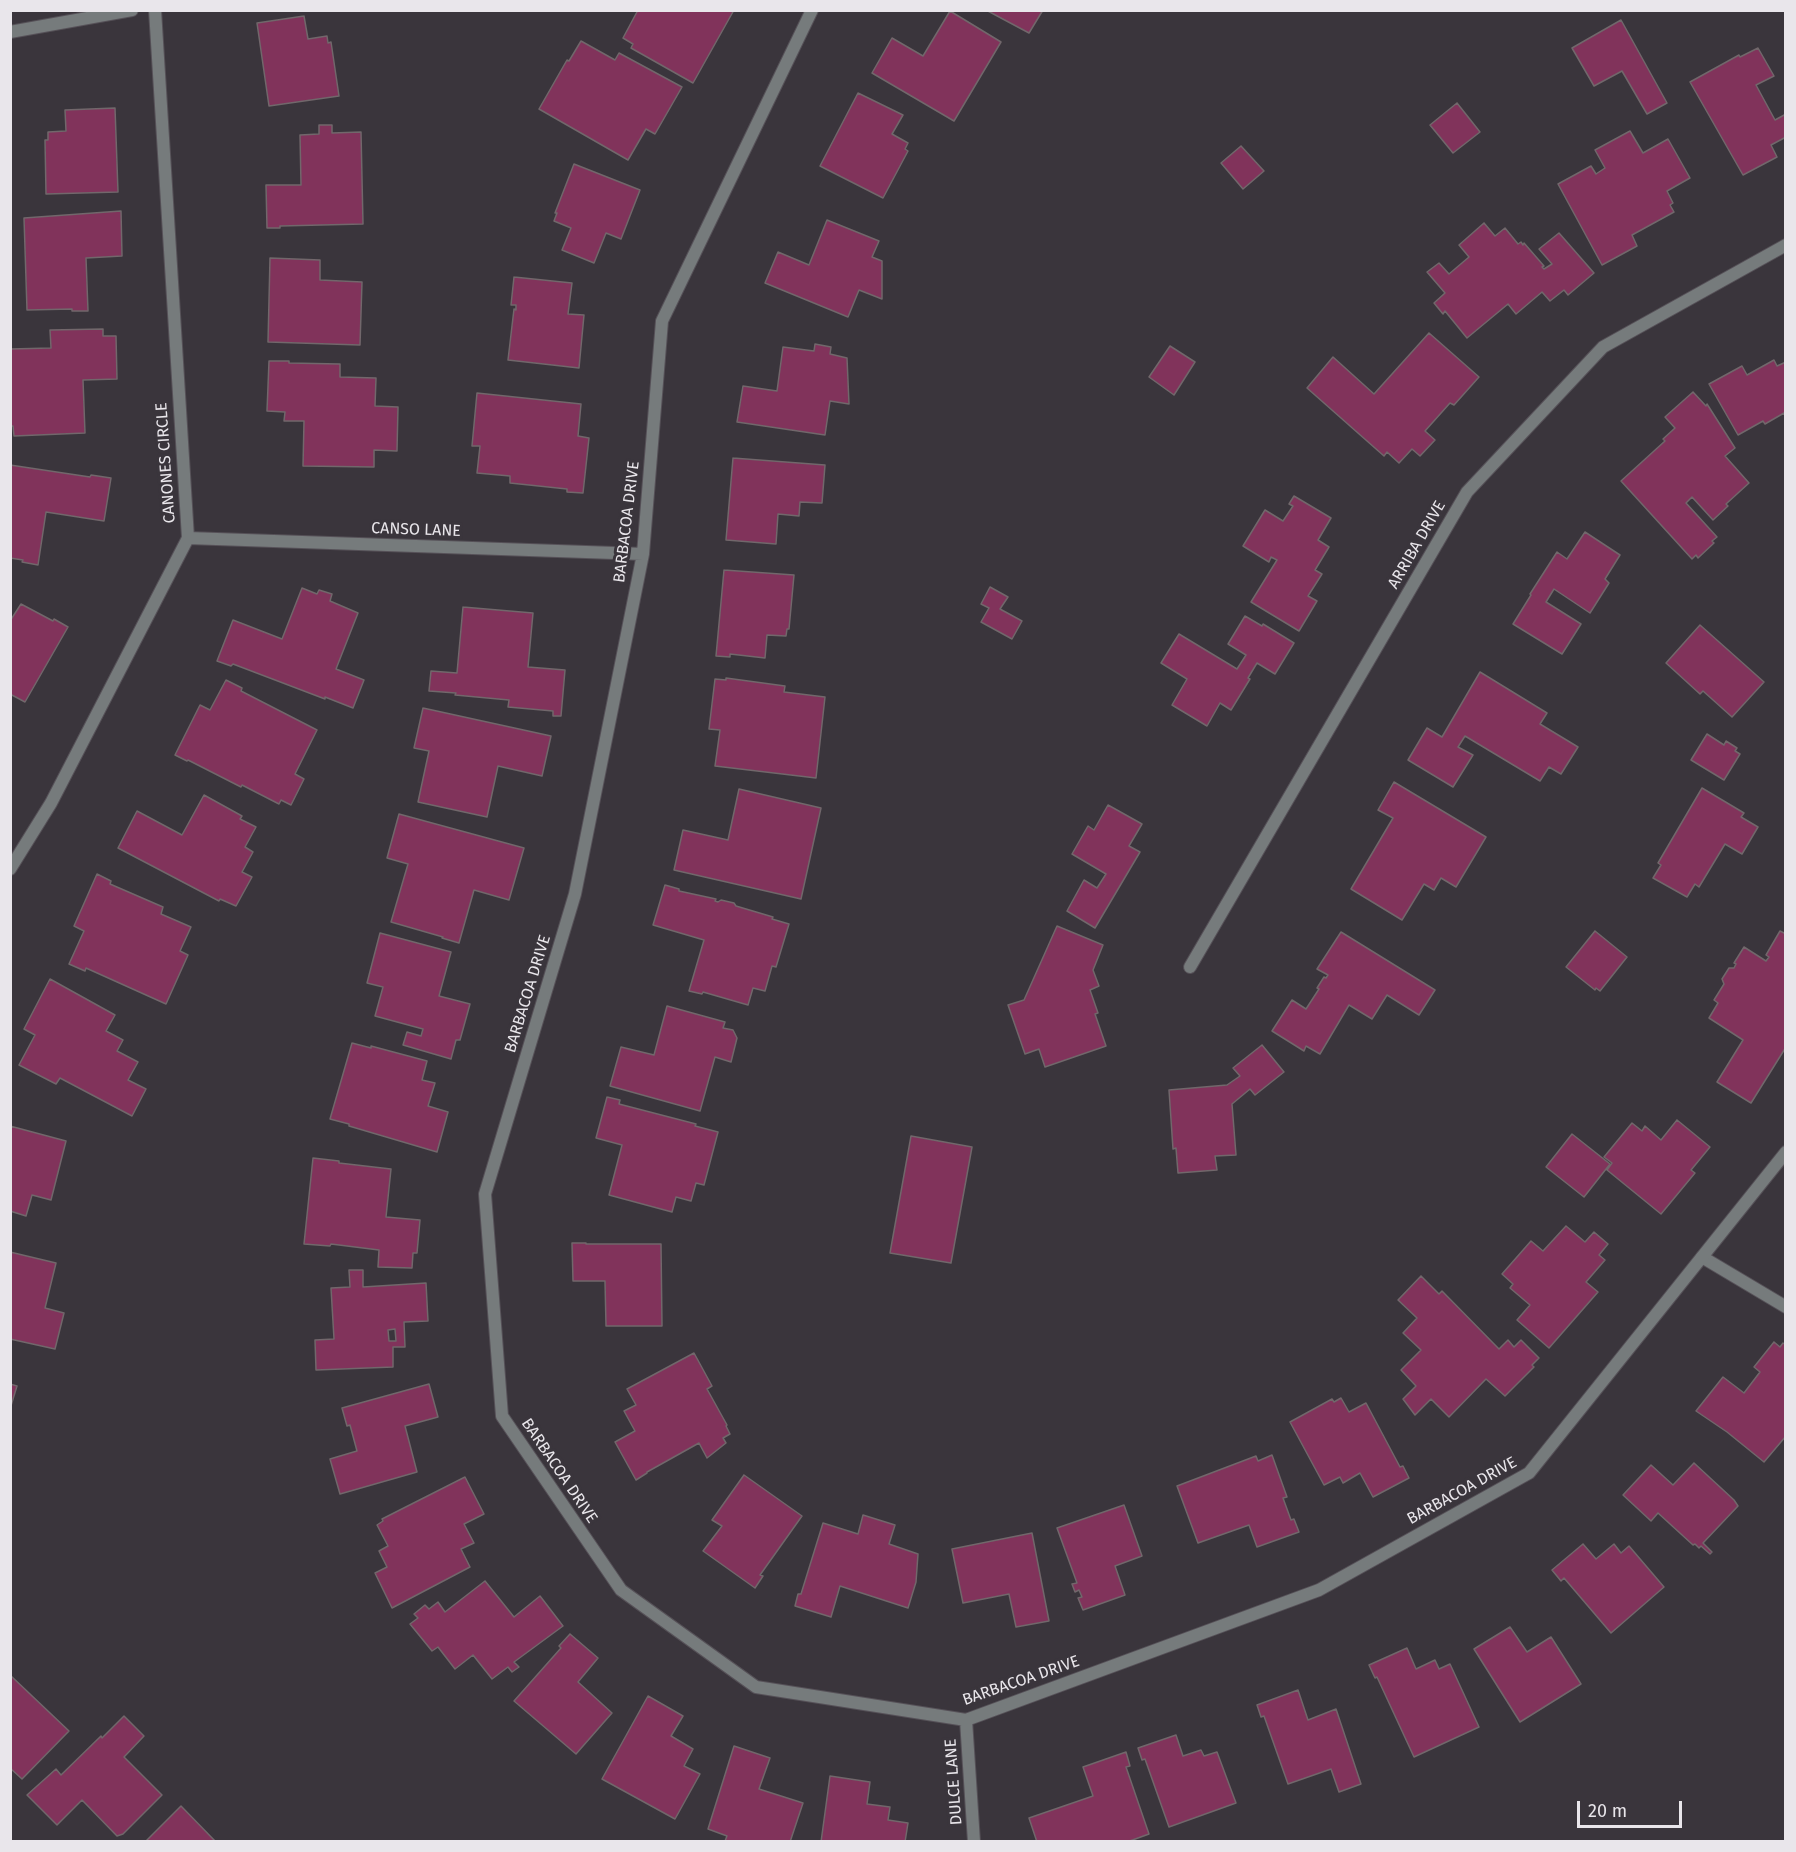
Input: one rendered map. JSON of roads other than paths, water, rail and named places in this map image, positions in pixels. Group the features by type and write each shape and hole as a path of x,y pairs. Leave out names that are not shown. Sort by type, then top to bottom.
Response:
{"street":[{"path":"10,32 132,10"},
{"name":"CANONES CIRCLE","path":"10,868 51,803 188,538 155,10"},
{"name":"BARBACOA DRIVE","path":"812,10 662,321 643,554 575,894 485,1194 502,1416 621,1590 756,1687 966,1720 1319,1590 1529,1473 1785,1152"},
{"name":"ARRIBA DRIVE","path":"1190,967 1467,492 1603,347 1785,245"},
{"name":"CANSO LANE","path":"188,538 643,554"},
{"path":"1702,1257 1785,1307"},
{"name":"DULCE LANE","path":"966,1720 974,1842"}]}
